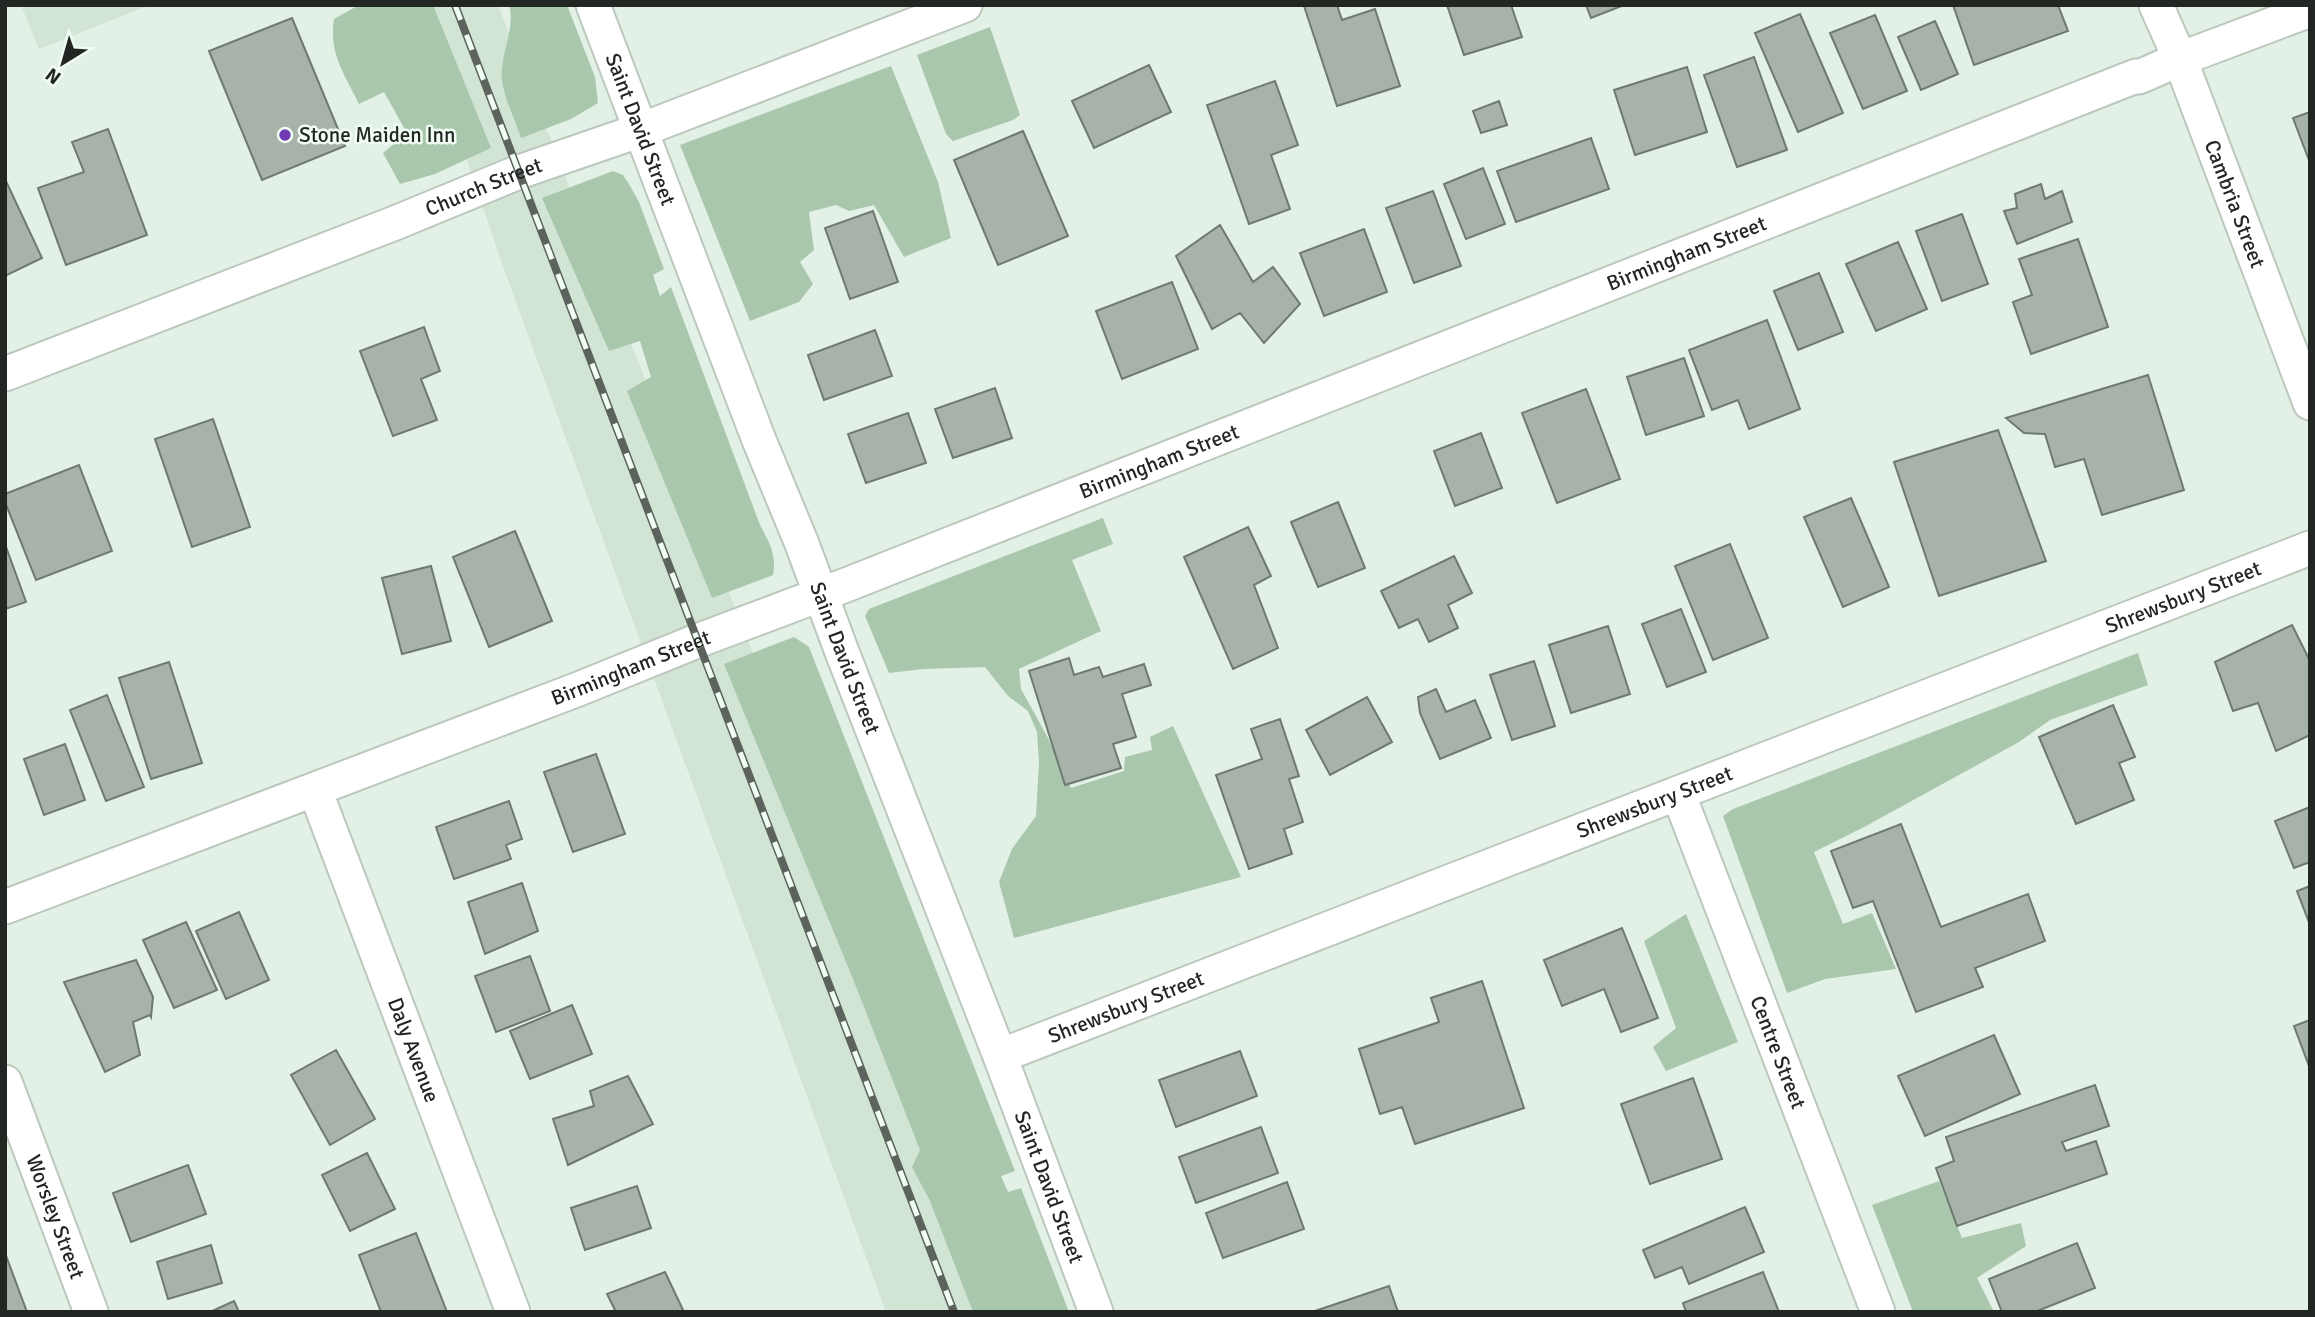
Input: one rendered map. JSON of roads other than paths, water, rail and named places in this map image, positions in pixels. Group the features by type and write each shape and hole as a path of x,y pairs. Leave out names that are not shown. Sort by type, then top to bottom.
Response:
{"street":[{"name":"Saint David Street","path":"593,5 1000,1056 1096,1312"},
{"name":"Church Street","path":"5,374 396,223 519,172 641,130 965,5"},
{"name":"Cambria Street","path":"2156,5 2180,59 2310,403"},
{"name":"Birmingham Street","path":"5,907 821,594 2310,10"},
{"name":"Shrewsbury Street","path":"1000,1056 2310,548"},
{"name":"Daly Avenue","path":"315,790 513,1312"},
{"name":"Centre Street","path":"1678,793 1878,1312"},
{"name":"Worsley Street","path":"5,1082 91,1312"}],"railway":[{"path":"455,5 954,1312"}],"place":[{"name":"Stone Maiden Inn","path":"285,135"}]}
